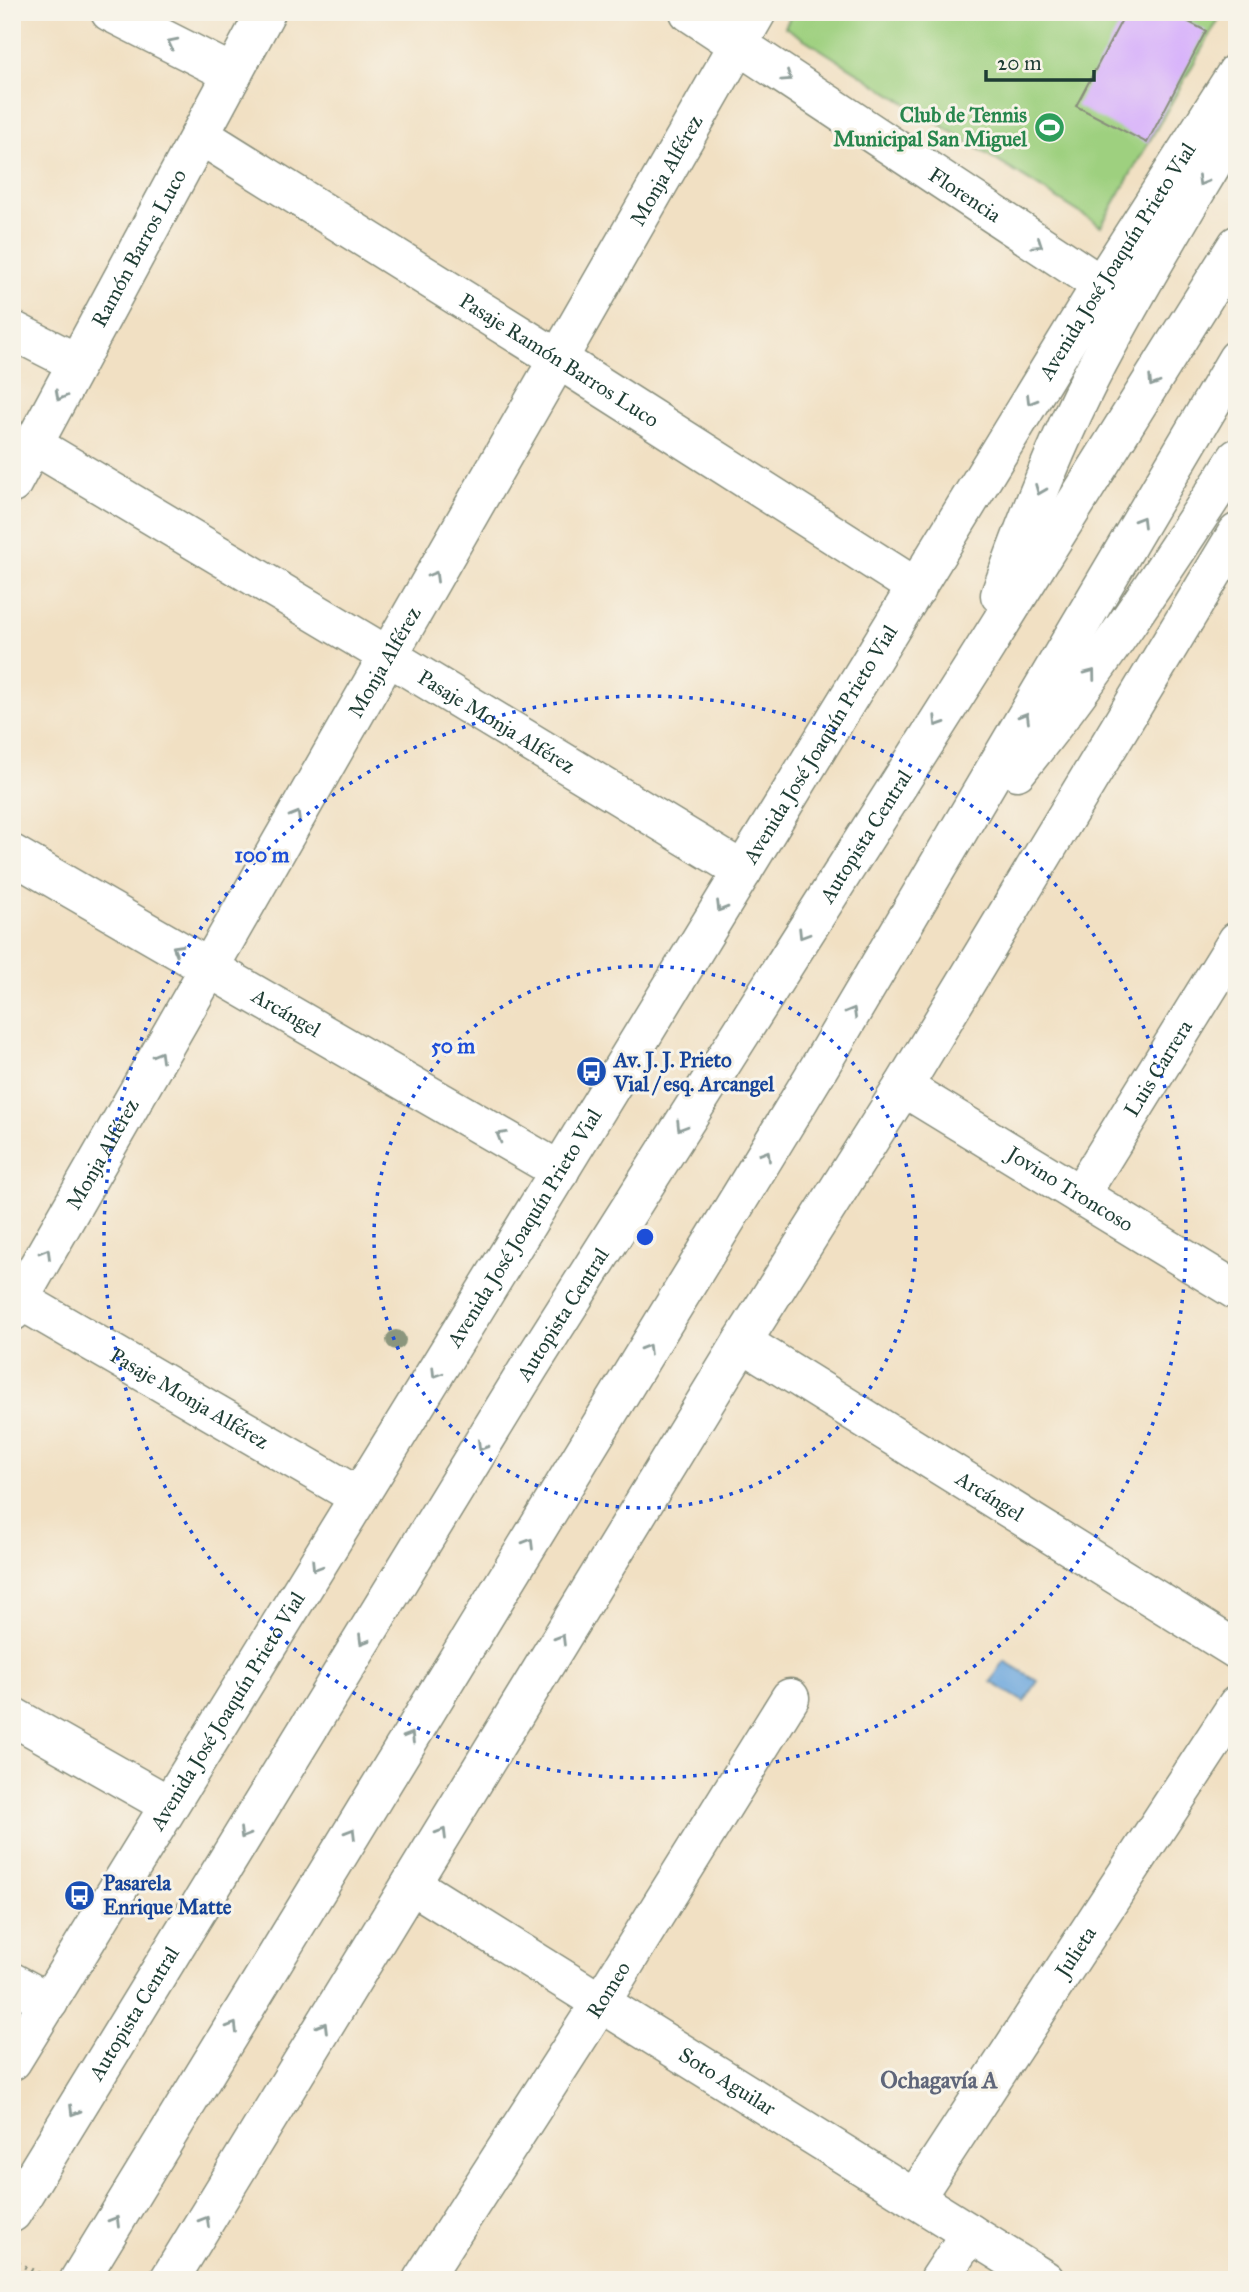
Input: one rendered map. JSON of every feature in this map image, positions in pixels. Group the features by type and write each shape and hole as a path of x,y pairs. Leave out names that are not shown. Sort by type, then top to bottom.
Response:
{"main road":[{"path":"110,12 233,74"},
{"name":"Ramón Barros Luco","path":"12,484 266,12"},
{"name":"Florencia","path":"689,12 1101,285"},
{"name":"Monja Alférez","path":"16,1306 757,12"},
{"name":"Avenida José Joaquín Prieto Vial","path":"12,2061 1101,285 1237,72"},
{"path":"975,664 1020,540 1062,437 1132,302 1237,122"},
{"name":"Pasaje Ramón Barros Luco","path":"200,135 917,587"},
{"name":"Autopista Central","path":"12,2213 530,1366 1237,245"},
{"path":"12,330 77,363"},
{"path":"79,2280 811,1082 1237,359"},
{"name":"Pasaje Monja Alférez","path":"34,444 743,871"},
{"path":"941,860 1035,748 1101,660 1237,458"},
{"path":"169,2280 742,1342 903,1087 1237,533"},
{"name":"Arcángel","path":"12,854 560,1171"},
{"name":"Luis Carrera","path":"1080,1195 1237,941"},
{"name":"Jovino Troncoso","path":"903,1087 1237,1292"},
{"name":"Pasaje Monja Alférez","path":"16,1306 359,1497"},
{"name":"Arcángel","path":"742,1342 1237,1650"},
{"name":"Romeo","path":"422,2280 601,2002 790,1698"},
{"name":"Julieta","path":"915,2198 1237,1705"},
{"path":"12,1716 169,1805"},
{"name":"Soto Aguilar","path":"411,1884 1045,2280"},
{"path":"12,1982 48,2002"},
{"path":"939,2280 970,2232"}],"path":[{"path":"12,2260 50,2280"}],"green space":[{"name":"Club de Tennis Municipal San Miguel","path":"793,12 1223,12 1101,226 785,27"}],"water":[{"path":"1004,1661 1038,1681 1024,1702 991,1682"}],"building":[{"path":"1126,12 1170,12 1206,31 1147,143 1076,106"}],"place":[{"name":"Club de Tennis Municipal San Miguel","path":"1050,127"},
{"name":"Av. J. J. Prieto Vial / esq. Arcangel","path":"591,1072"},
{"name":"Pasarela Enrique Matte","path":"80,1895"}],"district":[{"name":"Ochagavía A","path":"939,2080"}]}
